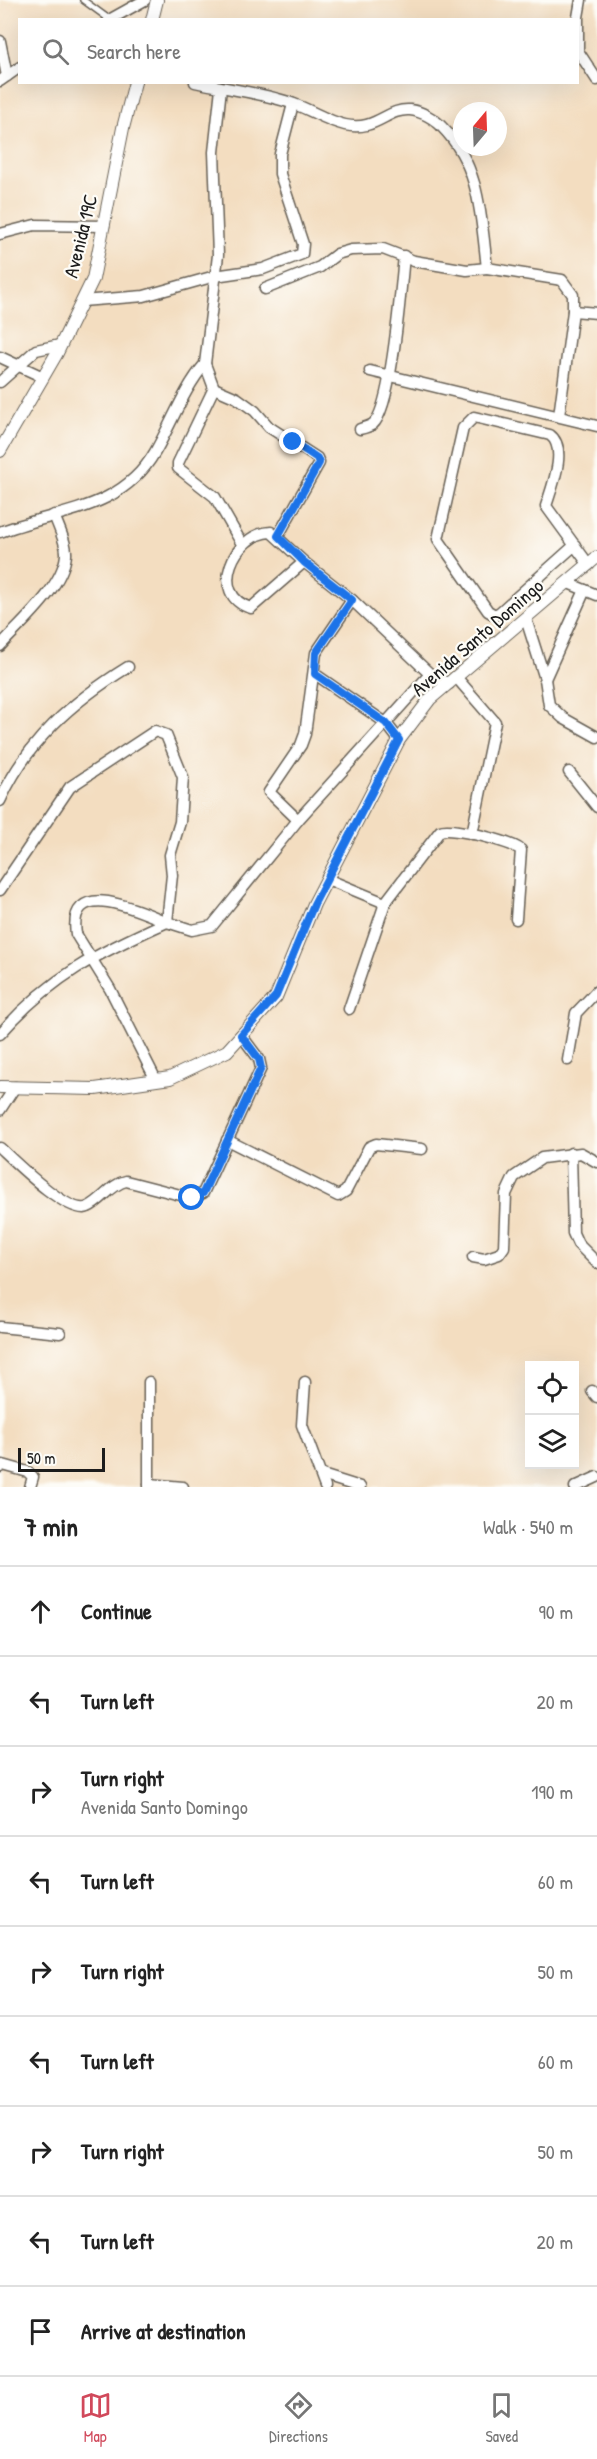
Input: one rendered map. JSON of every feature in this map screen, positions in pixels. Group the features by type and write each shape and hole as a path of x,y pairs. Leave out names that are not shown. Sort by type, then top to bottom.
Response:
{"street":[{"path":"111,18 146,0"},
{"path":"152,18 157,0"},
{"path":"578,18 581,0"},
{"path":"0,41 4,78 18,68"},
{"path":"579,53 597,80"},
{"name":"Avenida 19C","path":"0,451 43,377 93,279 123,128 134,84"},
{"path":"204,84 293,104 346,125 375,124 393,113 410,110 437,122 454,139 468,162 478,195 487,268"},
{"path":"221,88 214,152 218,255 205,364 214,388 237,398 255,411 269,427 317,458 319,463 278,536"},
{"path":"82,301 144,296 215,276 264,269 302,254 303,244 280,174 280,154 293,104"},
{"path":"0,234 35,225 104,226"},
{"path":"265,289 320,267 344,250 383,249 467,270 487,268 562,280 573,295 573,311 560,416"},
{"path":"360,429 373,424 379,415 390,376 404,256"},
{"path":"573,311 597,313"},
{"path":"0,382 36,350 60,345"},
{"path":"0,357 43,377"},
{"path":"0,532 107,499 132,483 154,454 194,377 205,364"},
{"path":"370,371 597,426"},
{"path":"214,388 178,463 178,468 215,497 242,544"},
{"path":"575,545 500,612 495,615 488,611 438,539 463,428 469,421 474,417 550,435 556,440 558,447 555,480 546,506 575,545 593,561"},
{"path":"0,646 55,585 62,569 66,553 54,514"},
{"path":"304,562 251,608 237,602 230,593 229,564 242,544 265,532 278,536 304,562 352,600 430,674 452,680 495,722 472,834"},
{"name":"Avenida Santo Domingo","path":"0,1087 95,1089 170,1078 227,1051 276,996 327,879 399,740 430,699 593,561"},
{"path":"568,583 597,595"},
{"path":"545,679 585,590"},
{"path":"298,820 269,792 301,744 315,674 316,653 352,600"},
{"path":"526,618 545,679 549,705 563,718 597,737"},
{"path":"0,801 9,781 47,728 103,682 128,667"},
{"path":"315,674 386,723 399,740"},
{"path":"156,1080 92,957 76,934 76,917 84,907 95,901 111,900 192,930 212,926 298,820 430,674"},
{"path":"0,890 70,787 155,731 160,731 166,735 183,777 180,822 170,855 172,875 167,922"},
{"path":"569,772 597,807"},
{"path":"350,1009 385,903 440,831 449,829 472,834 520,850 516,919"},
{"path":"327,879 385,903"},
{"path":"0,1034 26,1004 68,971 92,957 167,922"},
{"path":"568,1060 576,1013 597,991"},
{"path":"0,1148 46,1189 81,1209 87,1208 126,1181 192,1198 198,1197 203,1193 261,1068 259,1059 241,1035"},
{"path":"0,1110 15,1087"},
{"path":"227,1140 338,1196 346,1191 369,1147 376,1144 422,1149"},
{"path":"571,1153 573,1233 578,1245 597,1263"},
{"path":"473,1257 484,1259 499,1254 504,1246 506,1194 514,1177 542,1158 581,1153 597,1162"},
{"path":"0,1327 60,1333"},
{"path":"305,1382 302,1425 325,1487"},
{"path":"149,1383 149,1485 183,1487"},
{"path":"0,1467 3,1465 28,1472 33,1477 30,1487"},
{"path":"322,1474 360,1487"},
{"path":"574,1487 597,1477"}],"lane":[{"path":"83,0 108,18"}],"route":[{"path":"192,1198 203,1193 261,1068 259,1059 241,1035 276,996 314,904 399,740 386,723 315,674 316,653 352,600 304,562 278,536 319,463 317,458 293,442"}]}
